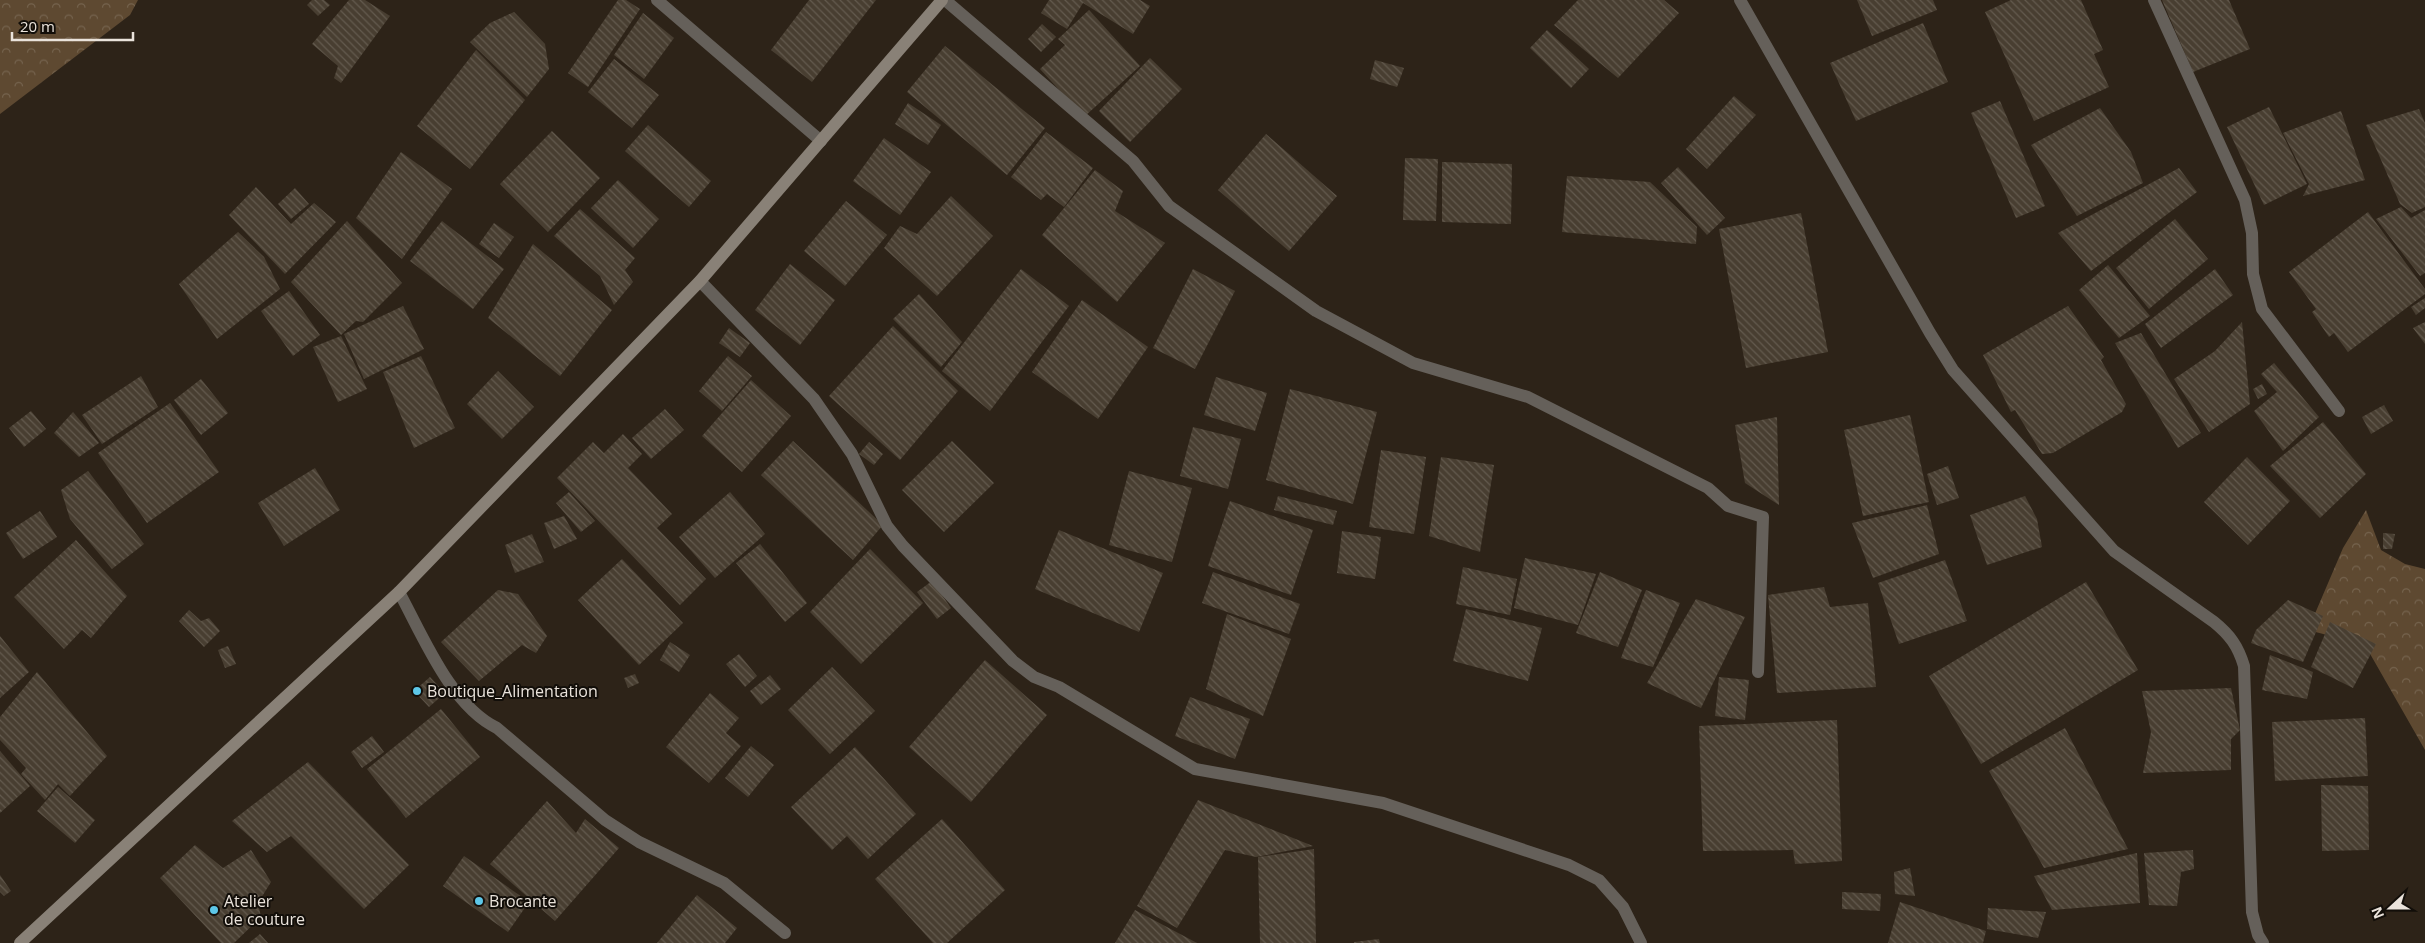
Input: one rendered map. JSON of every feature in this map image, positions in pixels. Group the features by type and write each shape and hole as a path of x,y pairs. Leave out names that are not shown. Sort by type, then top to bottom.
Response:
{"main road":[{"path":"20,943 399,592 700,281 944,0"}],"street":[{"path":"657,0 821,141"},
{"path":"944,0 1133,161 1169,206 1316,311 1413,363 1528,397 1708,488 1728,506 1763,517 1758,672"},
{"path":"1740,0 1953,370 2114,551 2214,622 2229,634 2239,649 2244,666 2252,912 2258,935 2263,943"},
{"path":"2154,0 2245,200 2252,233 2254,274 2262,309 2339,411"},
{"path":"700,281 814,399 852,454 887,526 903,546 1013,661 1034,677 1060,687 1195,768 1383,803 1569,865 1599,880 1623,908 1642,943"},
{"path":"399,592 442,672 481,720 497,728 604,820 638,842 724,883 785,933"}],"green space":[{"path":"0,0 138,0 130,15 0,114"},
{"path":"2366,510 2381,550 2405,564 2425,569 2425,750 2365,645 2308,630 2343,548"}],"building":[{"path":"312,0 324,0 330,5 318,16 307,5"},
{"path":"349,0 365,0 390,16 341,83 334,78 338,66 312,44"},
{"path":"618,0 626,0 640,9 588,87 568,73"},
{"path":"809,0 876,0 812,82 771,50"},
{"path":"1049,0 1140,0 1150,6 1133,34 1083,3 1067,29 1041,13"},
{"path":"1578,0 1664,0 1679,13 1618,78 1554,25"},
{"path":"1857,0 1933,0 1937,10 1872,36"},
{"path":"2011,0 2081,0 2103,50 2094,54 2109,87 2034,121 1985,12"},
{"path":"2162,0 2229,0 2250,49 2193,72"},
{"path":"1089,10 1140,66 1084,117 1040,69 1065,45 1058,39"},
{"path":"514,12 545,44 549,69 527,97 470,42 490,23"},
{"path":"643,13 674,38 644,79 614,55"},
{"path":"1923,23 1948,82 1856,121 1830,63"},
{"path":"1042,24 1056,37 1041,52 1028,39"},
{"path":"1547,30 1589,69 1571,88 1530,48"},
{"path":"945,46 1045,128 1007,175 907,92"},
{"path":"476,50 525,100 470,169 417,126"},
{"path":"1150,58 1182,89 1130,142 1099,111"},
{"path":"614,59 659,95 632,128 588,92"},
{"path":"1375,60 1404,68 1397,87 1370,79"},
{"path":"1734,96 1756,115 1707,169 1686,149"},
{"path":"2000,101 2045,206 2016,218 1971,113"},
{"path":"908,103 941,125 928,145 895,124"},
{"path":"2269,107 2307,184 2264,205 2227,127"},
{"path":"2100,108 2131,152 2143,183 2077,216 2031,145"},
{"path":"2419,109 2425,123 2425,207 2412,213 2400,204 2366,125"},
{"path":"2341,111 2365,180 2303,196 2309,184 2283,133"},
{"path":"648,125 711,181 689,207 625,151"},
{"path":"552,131 600,178 548,232 500,184"},
{"path":"1046,132 1093,168 1064,207 1047,194 1041,200 1011,177"},
{"path":"1266,134 1337,196 1289,251 1218,190"},
{"path":"884,138 931,172 900,215 853,181"},
{"path":"401,152 452,189 402,259 356,218"},
{"path":"1405,158 1438,159 1436,221 1403,220"},
{"path":"1442,162 1512,164 1511,224 1442,222"},
{"path":"1678,167 1725,218 1707,235 1661,183"},
{"path":"2179,168 2197,192 2091,271 2058,233"},
{"path":"1095,170 1123,191 1115,211 1165,243 1117,302 1042,235"},
{"path":"1567,176 1650,182 1697,227 1696,244 1562,232"},
{"path":"618,180 659,219 633,248 591,208"},
{"path":"256,187 291,224 314,203 336,222 285,274 229,215"},
{"path":"295,188 309,204 291,219 278,204"},
{"path":"951,196 993,236 937,296 884,248 900,226 917,234"},
{"path":"846,201 887,235 845,286 804,251"},
{"path":"2401,207 2411,218 2425,210 2425,273 2420,276 2376,219"},
{"path":"580,209 635,258 625,270 633,282 614,305 600,276 554,236"},
{"path":"2368,212 2425,289 2425,294 2348,352 2334,333 2329,337 2312,312 2316,309 2289,272"},
{"path":"1801,213 1828,352 1746,368 1719,229"},
{"path":"2175,219 2208,259 2149,309 2116,268"},
{"path":"347,221 402,283 363,322 356,321 341,335 291,282"},
{"path":"442,221 504,269 473,309 410,261"},
{"path":"494,223 514,237 499,258 479,244"},
{"path":"238,232 264,257 280,289 217,339 179,284"},
{"path":"533,244 612,310 560,376 488,318"},
{"path":"790,264 835,300 800,345 755,310"},
{"path":"2108,265 2150,316 2119,338 2079,290"},
{"path":"1021,269 1069,306 990,411 942,371"},
{"path":"1193,269 1235,291 1195,369 1153,348"},
{"path":"2215,269 2233,295 2161,348 2145,324"},
{"path":"289,291 320,335 293,356 261,311"},
{"path":"919,294 962,342 941,367 893,319"},
{"path":"2425,298 2425,308 2416,315 2411,307"},
{"path":"1082,300 1148,347 1098,419 1032,372"},
{"path":"403,306 424,349 364,379 344,334"},
{"path":"2068,306 2104,357 2101,360 2126,404 2122,412 2053,453 2042,454 2015,410 2011,412 1983,355"},
{"path":"2242,322 2250,404 2209,432 2174,379 2215,351"},
{"path":"2425,322 2425,344 2413,328"},
{"path":"893,326 958,391 900,460 829,396"},
{"path":"729,328 750,343 740,357 719,343"},
{"path":"2141,333 2201,433 2178,448 2115,343"},
{"path":"341,336 367,389 338,402 313,347"},
{"path":"421,356 455,428 414,448 383,372"},
{"path":"728,356 752,376 722,411 699,391"},
{"path":"2274,363 2319,417 2283,451 2254,411 2277,392 2261,374"},
{"path":"498,371 534,407 502,439 467,404"},
{"path":"141,376 158,407 102,444 82,415"},
{"path":"1216,377 1267,393 1255,431 1204,415"},
{"path":"201,379 228,413 201,435 174,400"},
{"path":"751,380 791,416 742,472 702,436"},
{"path":"2262,384 2267,394 2258,399 2253,389"},
{"path":"1290,389 1377,412 1353,504 1266,480"},
{"path":"170,403 219,472 147,523 98,453"},
{"path":"2384,405 2393,421 2371,434 2362,417"},
{"path":"665,409 684,430 651,459 632,438"},
{"path":"31,411 46,429 24,447 9,428"},
{"path":"73,412 99,443 79,457 54,433"},
{"path":"1910,415 1929,502 1863,516 1844,430"},
{"path":"1777,417 1779,505 1745,483 1735,425"},
{"path":"2323,422 2366,474 2320,518 2270,466"},
{"path":"1193,427 1241,439 1228,489 1180,476"},
{"path":"623,434 642,454 628,468 672,514 657,528 706,579 680,605 557,478 593,442 604,453"},
{"path":"793,441 883,525 853,560 761,475"},
{"path":"952,441 994,483 944,532 902,490"},
{"path":"869,442 883,454 874,465 859,454"},
{"path":"1381,450 1426,457 1414,534 1369,527"},
{"path":"1441,457 1494,465 1480,552 1429,536"},
{"path":"2247,457 2290,501 2248,545 2204,502"},
{"path":"1948,466 1959,498 1937,505 1927,474"},
{"path":"315,468 340,510 284,546 258,503"},
{"path":"88,471 144,544 112,569 70,519 61,490"},
{"path":"1129,471 1192,488 1172,562 1109,545"},
{"path":"569,492 595,521 581,532 556,503"},
{"path":"730,492 765,534 715,578 679,537"},
{"path":"1278,496 1337,511 1333,525 1274,510"},
{"path":"2025,496 2037,519 2042,547 1987,565 1970,515"},
{"path":"1230,501 1313,530 1291,595 1208,566"},
{"path":"1927,505 1939,554 1873,578 1852,523"},
{"path":"40,511 57,537 23,559 6,533"},
{"path":"564,516 577,539 554,549 544,523"},
{"path":"1059,530 1163,573 1139,632 1035,589"},
{"path":"1342,531 1381,537 1375,579 1337,573"},
{"path":"2383,533 2395,534 2392,549 2383,549"},
{"path":"532,534 544,562 515,573 505,545"},
{"path":"76,540 127,596 91,638 82,630 64,649 14,597"},
{"path":"760,544 807,603 785,622 736,563"},
{"path":"870,549 923,603 861,664 810,612"},
{"path":"1525,558 1596,574 1578,625 1514,608"},
{"path":"622,559 683,623 639,665 578,600"},
{"path":"1945,560 1967,621 1899,644 1878,583"},
{"path":"1463,567 1517,579 1510,615 1456,604"},
{"path":"1213,572 1300,604 1289,634 1202,603"},
{"path":"1600,572 1642,590 1618,647 1576,633"},
{"path":"932,581 951,608 937,619 917,592"},
{"path":"2086,582 2138,670 1981,764 1929,676"},
{"path":"1824,587 1830,607 1868,603 1876,687 1777,693 1768,595"},
{"path":"498,590 518,594 547,636 536,653 522,645 479,681 441,642"},
{"path":"1646,590 1680,603 1653,667 1621,658"},
{"path":"1696,599 1745,617 1701,708 1647,683"},
{"path":"2288,600 2323,616 2303,662 2251,643 2256,630"},
{"path":"1466,609 1542,628 1528,681 1453,661"},
{"path":"189,610 201,621 209,618 220,631 204,647 179,621"},
{"path":"1227,614 1291,639 1263,716 1206,689"},
{"path":"2330,622 2376,644 2353,688 2311,667"},
{"path":"0,636 29,672 0,698"},
{"path":"670,642 690,655 679,672 660,660"},
{"path":"228,646 236,664 225,668 218,650"},
{"path":"739,654 757,676 745,687 726,664"},
{"path":"2270,655 2313,672 2307,699 2262,690"},
{"path":"985,660 1047,715 971,802 909,747"},
{"path":"832,667 875,711 830,754 788,710"},
{"path":"37,672 107,756 70,796 58,784 45,800 21,774 26,768 0,740 0,717"},
{"path":"635,674 639,683 628,688 624,678"},
{"path":"770,675 781,689 761,705 750,691"},
{"path":"430,677 445,693 429,707 414,691"},
{"path":"1719,677 1749,680 1745,720 1715,716"},
{"path":"2231,688 2240,730 2231,739 2231,770 2143,773 2151,732 2142,691"},
{"path":"710,693 739,718 726,733 741,746 709,783 666,747"},
{"path":"1190,697 1250,719 1235,759 1175,736"},
{"path":"441,709 480,757 406,818 367,769"},
{"path":"2365,718 2368,776 2275,781 2272,722"},
{"path":"1837,720 1842,861 1795,864 1793,850 1703,851 1699,726"},
{"path":"2065,728 2128,849 2044,868 1989,771"},
{"path":"372,736 384,752 362,768 351,752"},
{"path":"751,746 774,765 748,797 725,778"},
{"path":"855,747 916,814 868,859 847,836 832,850 791,807"},
{"path":"0,751 30,786 0,813"},
{"path":"308,762 409,865 364,909 291,836 267,852 232,821"},
{"path":"2321,785 2368,786 2369,850 2322,851"},
{"path":"58,787 95,820 75,843 37,811"},
{"path":"1198,800 1313,846 1256,857 1225,850 1177,928 1137,906"},
{"path":"547,801 576,833 585,819 619,848 555,921 490,864"},
{"path":"942,819 1005,890 947,943 933,943 875,879"},
{"path":"195,845 223,868 251,850 271,882 258,903 261,917 234,943 221,943 160,878"},
{"path":"1314,849 1316,943 1260,943 1258,857"},
{"path":"2193,850 2194,869 2181,872 2177,906 2149,905 2144,853"},
{"path":"2137,853 2140,903 2052,910 2034,876"},
{"path":"464,856 529,902 508,932 443,886"},
{"path":"1910,868 1915,896 1895,894 1894,872"},
{"path":"0,875 11,891 4,896 0,892"},
{"path":"1842,892 1881,894 1880,911 1842,909"},
{"path":"697,895 737,928 725,943 657,943"},
{"path":"1900,902 1986,931 1983,943 1888,943"},
{"path":"1988,908 2046,912 2038,938 1987,929"},
{"path":"1135,910 1197,943 1115,943"},
{"path":"260,934 268,943 249,943"},
{"path":"1379,939 1380,943 1354,943 1354,942"}],"place":[{"name":"Boutique_Alimentation","path":"417,691"},
{"name":"Brocante","path":"479,901"},
{"name":"Atelier de couture","path":"214,910"}]}
